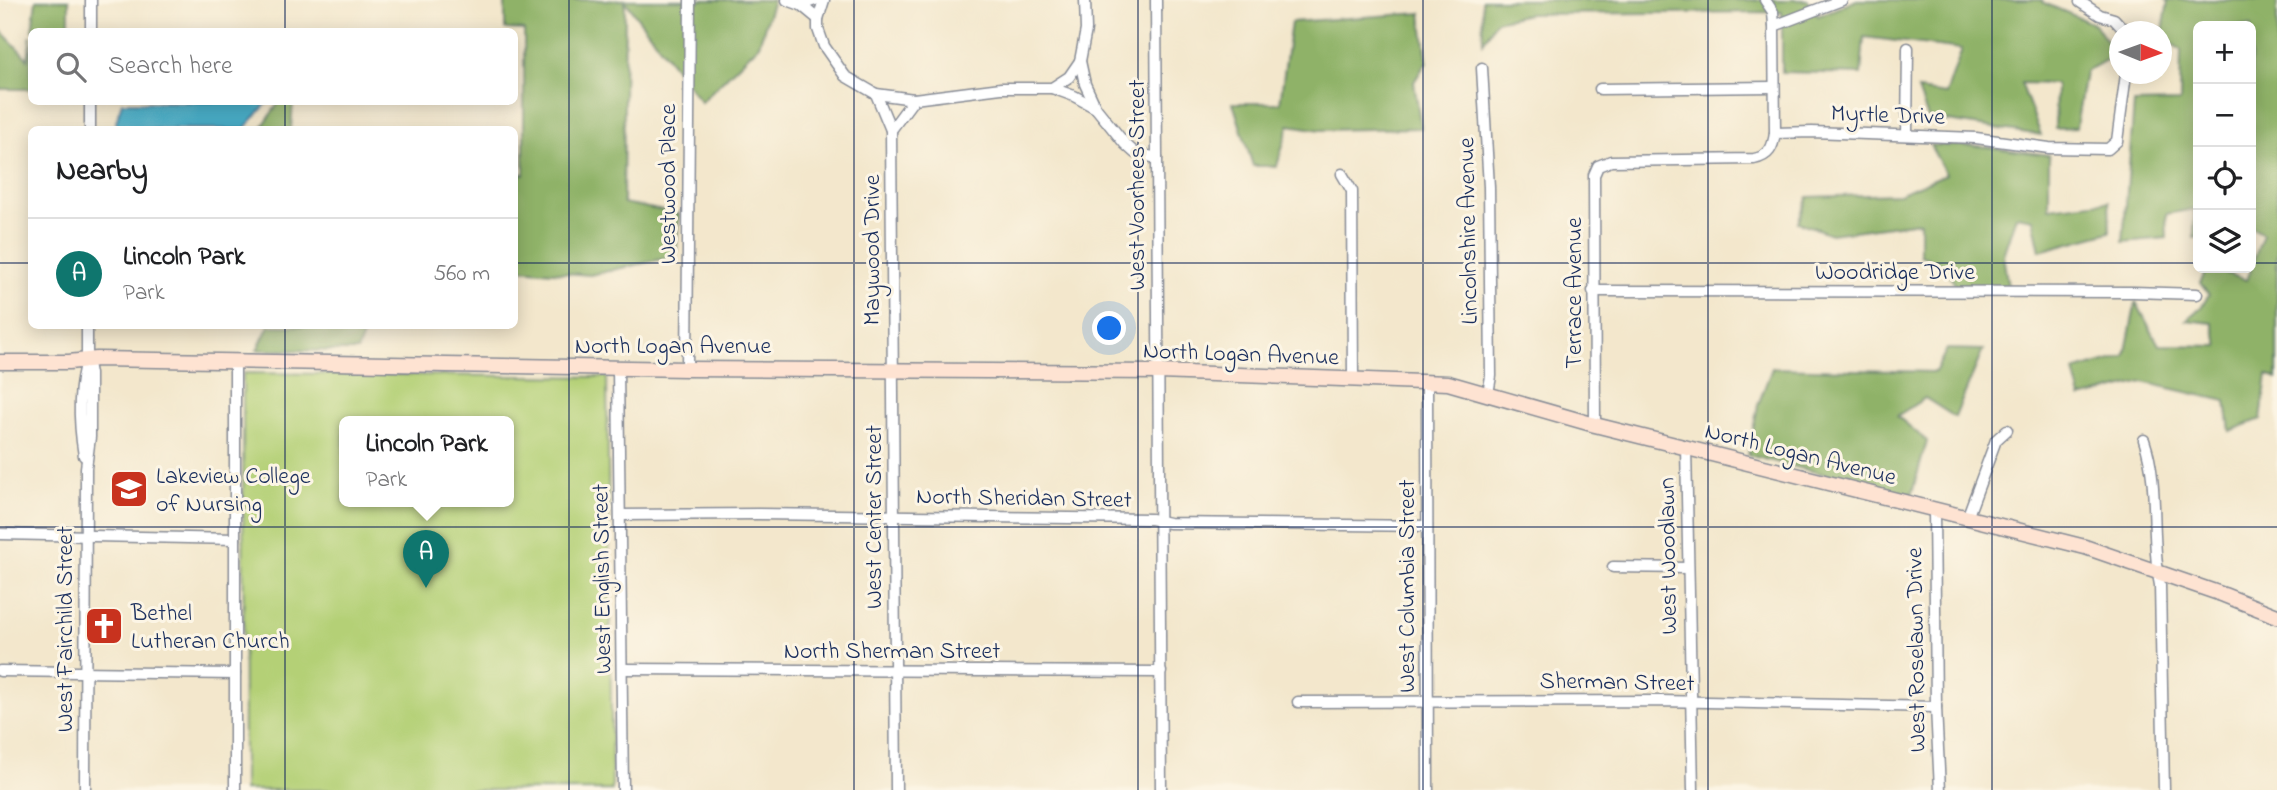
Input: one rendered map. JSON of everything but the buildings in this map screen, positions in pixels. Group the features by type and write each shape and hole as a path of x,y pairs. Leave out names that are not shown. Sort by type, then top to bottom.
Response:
{"street":[{"path":"90,28 91,0"},
{"name":"Westwood Place","path":"687,369 690,0"},
{"path":"787,0 801,5 818,19"},
{"path":"801,5 815,0"},
{"path":"824,0 818,19 818,29 824,46 845,76 876,94 914,99 1001,88 1052,88 1096,108"},
{"path":"1085,0 1086,30 1080,61 1085,84 1096,108 1135,153 1157,158"},
{"name":"West Voorhees Street","path":"1156,0 1161,790"},
{"path":"1765,0 1773,12 1775,134"},
{"path":"1774,26 1842,0"},
{"path":"2081,0 2100,15 2116,21"},
{"path":"1907,135 1908,48"},
{"path":"1052,88 1069,77 1080,61"},
{"name":"Lincolnshire Avenue","path":"1482,68 1489,187 1491,376 1488,394"},
{"name":"Myrtle Drive","path":"1775,134 1812,132 1976,138 2049,148 2108,149 2117,141 2125,84"},
{"path":"1600,89 1773,88"},
{"name":"Maywood Drive","path":"876,94 891,130 892,369"},
{"path":"891,130 914,99"},
{"path":"90,105 90,126"},
{"name":"Terrace Avenue","path":"1595,425 1594,175 1601,164 1611,161 1754,159 1770,151 1775,134"},
{"path":"1342,174 1352,191 1353,379"},
{"name":"Woodridge Drive","path":"1593,291 2197,294"},
{"name":"West Fairchild Street","path":"85,790 85,536 90,415 87,329"},
{"name":"North Logan Avenue","path":"0,353 69,354 87,358 618,368 1159,372 1448,383 1595,425 2085,548 2277,616"},
{"name":"North Logan Avenue","path":"0,362 69,362 87,358"},
{"path":"235,361 235,790"},
{"name":"West English Street","path":"618,368 623,790"},
{"name":"West Center Street","path":"892,369 896,790"},
{"name":"West Columbia Street","path":"1427,381 1428,790"},
{"path":"1967,519 1996,440 2007,430"},
{"path":"2144,440 2153,479 2155,558 2160,585 2164,790"},
{"name":"West Woodlawn","path":"1686,447 1693,790"},
{"name":"West Roselawn Drive","path":"1934,510 1936,707 1940,790"},
{"name":"North Sheridan Street","path":"621,515 894,516 1427,526"},
{"path":"0,534 235,539"},
{"path":"1613,567 1688,568"},
{"name":"North Sherman Street","path":"623,668 1161,672"},
{"path":"0,671 235,674"},
{"name":"Sherman Street","path":"1298,702 1428,704 1539,701 1936,707"}],"green space":[{"path":"36,0 69,0 69,28 32,28"},
{"path":"505,0 773,0 759,45 701,102 625,1 623,203 679,214 676,256 590,275 518,269 518,174 524,174 524,30 505,28"},
{"path":"1482,0 1808,0 1818,16 1857,0 2042,0 2096,25 2109,46 2109,58 2085,72 2076,128 2055,129 2056,84 2021,83 2041,135 1928,118 1918,90 1946,94 1962,49 1864,37 1861,74 1782,72 1782,12 1529,14 1496,21 1483,43"},
{"path":"2165,0 2277,0 2277,379 2267,375 2261,419 2230,431 2226,401 2143,382 2081,398 2074,371 2125,356 2136,302 2159,345 2219,346 2212,323 2186,320 2201,307 2209,295 2200,283 2205,273 2224,273 2247,280 2249,273 2256,273 2256,254 2263,234 2256,230 2256,21 2193,21 2193,209 2166,214 2167,238 2123,242 2134,103 2180,102 2181,50 2172,44 2172,21 2165,21 2168,1"},
{"path":"1421,13 1427,61 1414,82 1421,128 1321,130 1289,125 1277,166 1253,166 1233,103 1280,103 1291,22"},
{"path":"0,30 28,59 28,89 0,89"},
{"path":"277,105 293,105 291,126 263,126"},
{"path":"1930,145 1979,146 2049,155 2049,208 2109,201 2110,232 2040,251 2033,219 2016,216 2003,255 2008,287 1956,286 1943,265 1920,255 1920,222 1831,234 1798,222 1808,197 1899,194 1946,174"},
{"path":"268,329 366,329 357,351 257,350"},
{"path":"1947,349 1983,350 1955,417 1925,398 1897,416 1927,441 1911,496 1748,455 1758,405 1772,368 1935,372"},
{"path":"243,373 607,377 612,790 244,790"}],"water":[{"path":"121,105 265,105 247,126 117,126"}],"place":[{"name":"Lakeview College of Nursing","path":"129,489"},
{"name":"Lincoln Park","path":"426,588"},
{"name":"Bethel Lutheran Church","path":"104,626"}]}
